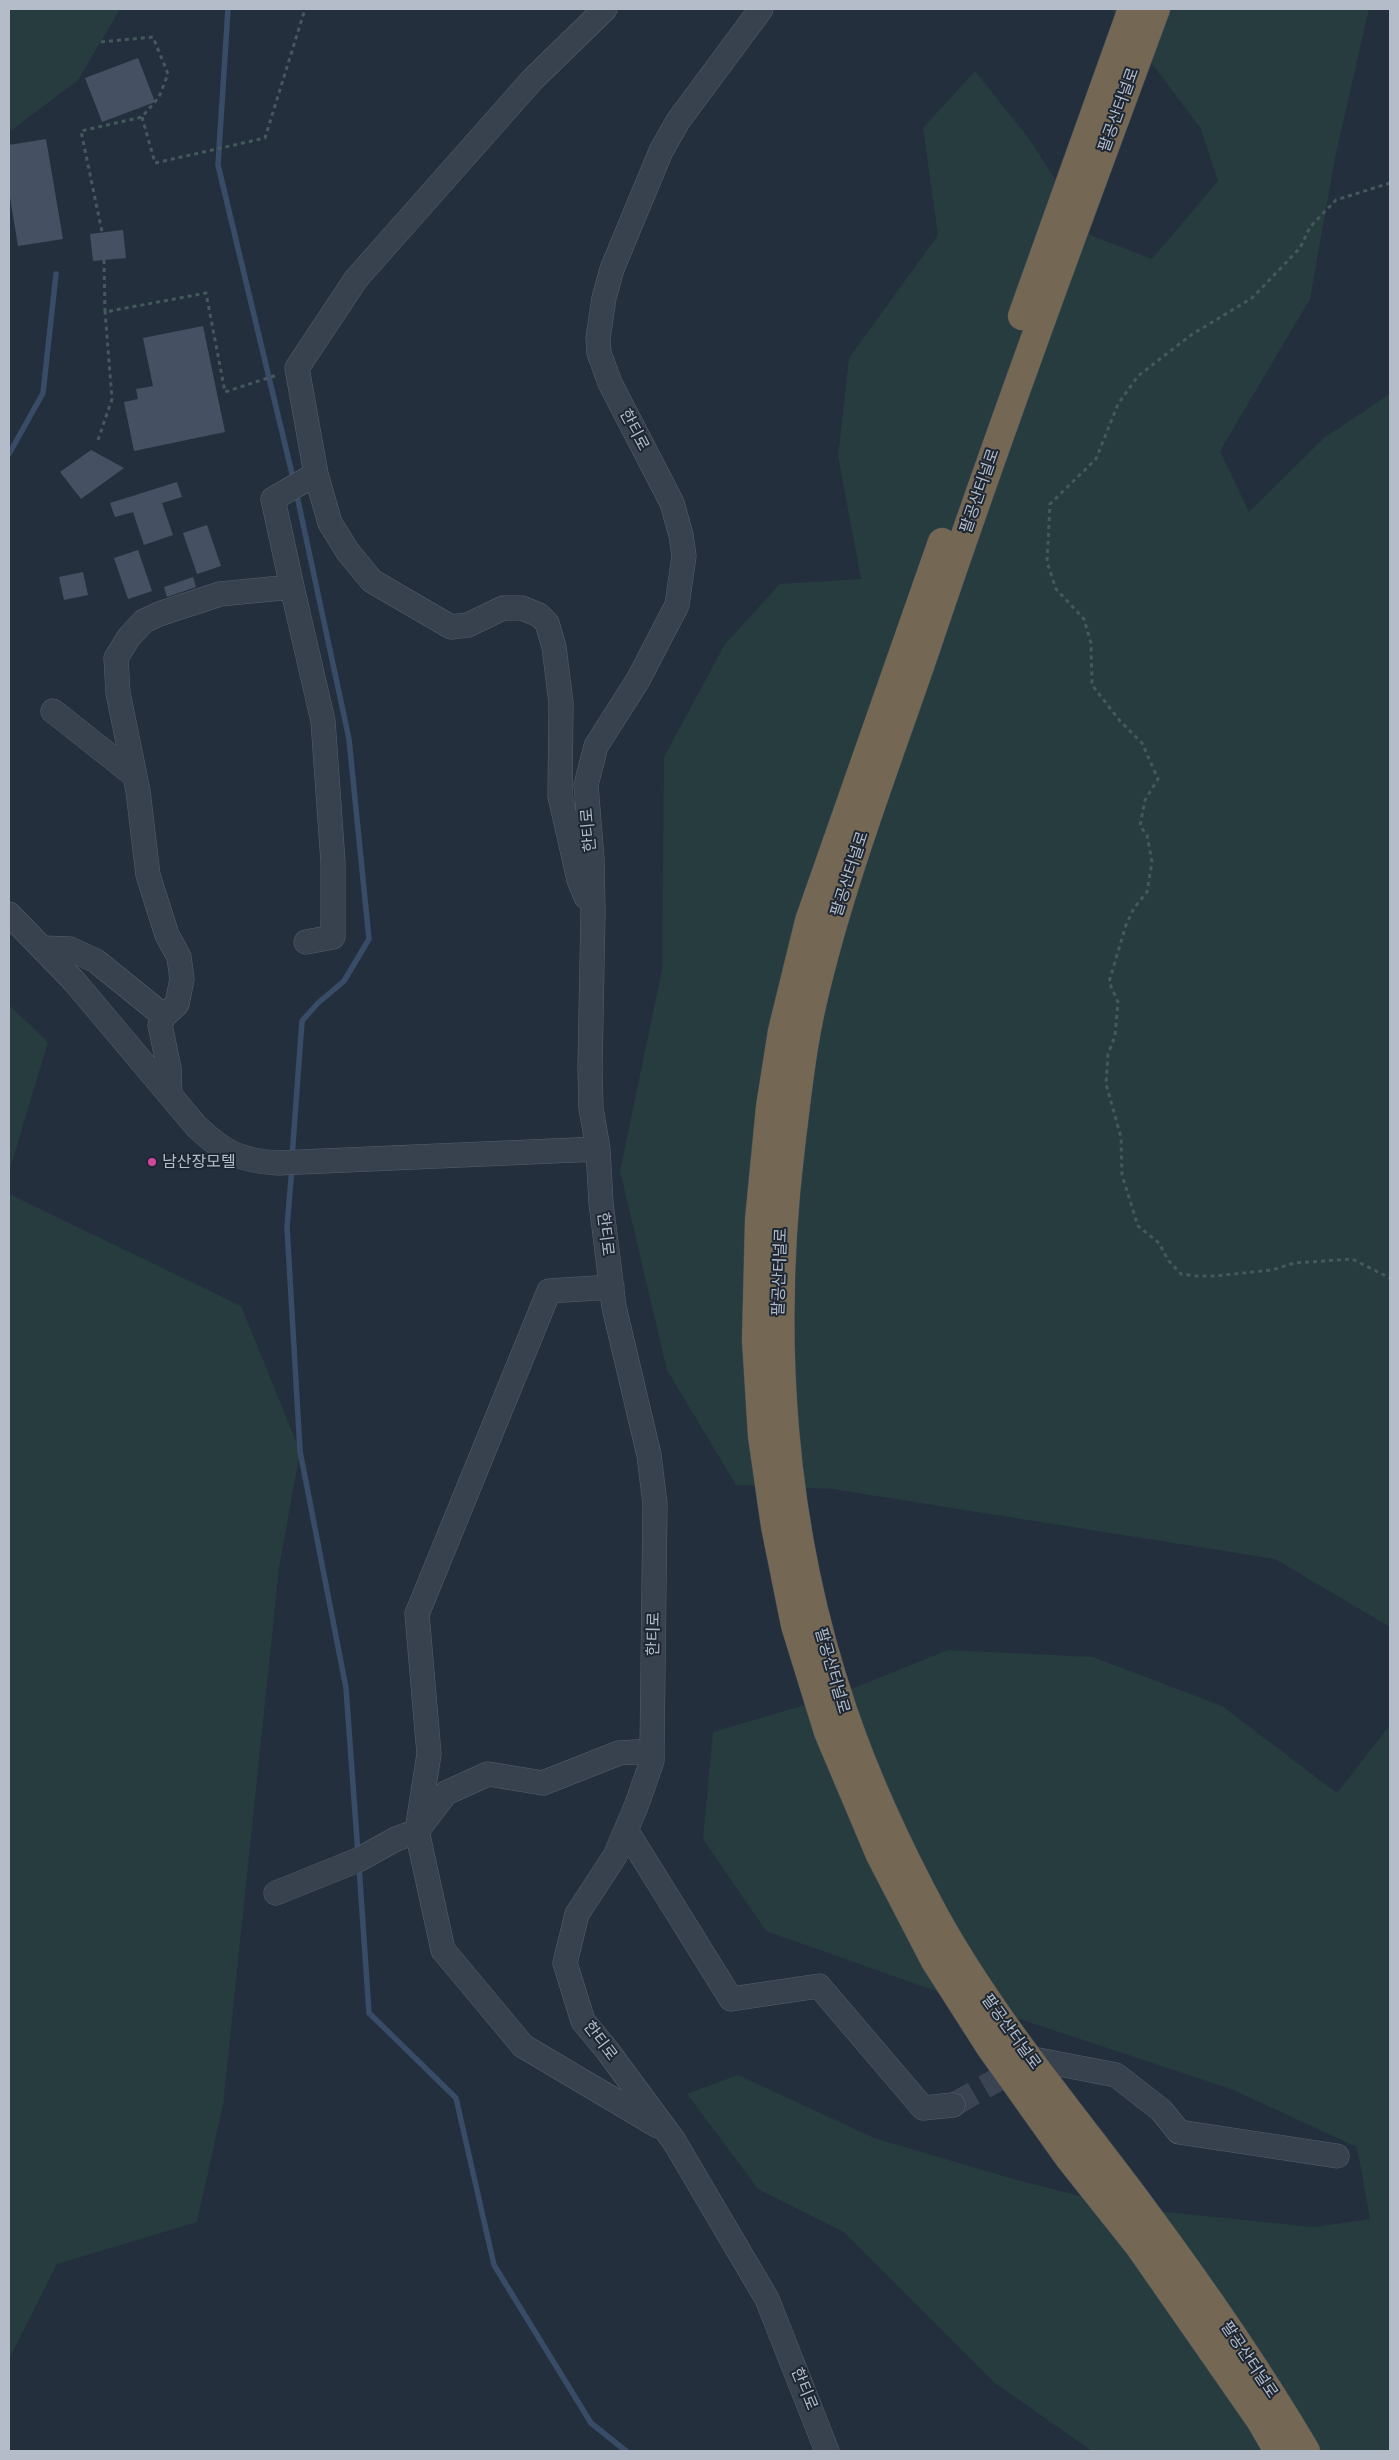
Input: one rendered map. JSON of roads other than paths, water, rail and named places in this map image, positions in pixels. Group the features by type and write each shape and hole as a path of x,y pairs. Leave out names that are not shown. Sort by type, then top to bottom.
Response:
{"highway":[{"name":"팔공산터널로","path":"1132,9 808,921 782,1031 770,1107 759,1220 756,1340 762,1436 775,1526 796,1625 828,1732 880,1855 935,1961 990,2047 1069,2158 1139,2246 1260,2420 1278,2451"},
{"name":"팔공산터널로","path":"1156,9 1016,388 837,910 811,1006 796,1102 782,1218 778,1326 782,1417 797,1522 813,1606 841,1707 864,1766 935,1916 975,1983 1204,2294 1274,2396 1306,2451"}],"street":[{"path":"593,912 579,880 560,796 561,703 554,647 547,623 539,615 522,608 503,608 468,626 451,628 372,581 348,552 330,523 316,474 297,368 356,279 533,79 604,9"},
{"name":"한티로","path":"761,9 678,121 661,151 612,269 604,298 598,338 603,367 672,503 681,535 684,556 679,597 670,623 638,680 596,746 586,785 592,858 593,912 591,1108 598,1149 601,1203 614,1307 648,1455 655,1504 652,1761 614,1856 577,1914 565,1963 583,2021 607,2050 666,2131 767,2298 827,2451"},
{"path":"306,942 332,937 333,862 323,722 273,499 316,474"},
{"path":"170,1095 169,1068 160,1025 164,1016 177,1004 182,979 179,957 167,935 148,875 134,776 115,667 116,658 128,637 144,621 220,594 292,588"},
{"path":"53,711 134,776"},
{"path":"9,914 44,948 196,1126 222,1148 241,1158 267,1162 394,1159 543,1150 598,1149"},
{"path":"44,948 70,950 96,961 152,1009 164,1016"},
{"path":"612,1287 549,1291 417,1614 428,1754 418,1831 443,1950 480,1995 523,2046 666,2131"},
{"path":"276,1893 358,1860 396,1838 418,1831 446,1794 488,1774 542,1782 619,1753 652,1751"},
{"path":"626,1830 731,1998 818,1986 923,2108 953,2105"},
{"path":"1033,2059 1116,2075 1161,2110 1179,2132 1337,2156"}],"waterway":[{"path":"228,9 218,165 294,482"},
{"path":"9,454 43,393 56,274"},
{"path":"292,1157 302,1021 318,1003 344,981 369,939 349,739 296,491"},
{"path":"292,1167 287,1227 300,1451 346,1688 358,1854"},
{"path":"359,1866 369,2013 456,2098 494,2265 591,2423 626,2451"}],"tunnel":[{"path":"953,2105 1025,2064"}],"place":[{"name":"남산장모텔","path":"152,1162"}]}
